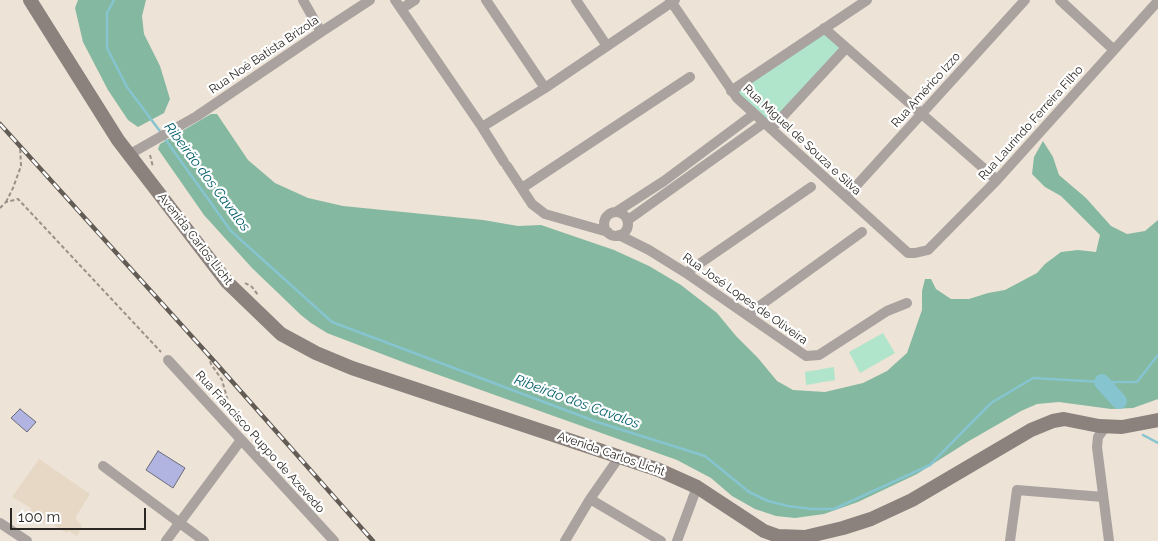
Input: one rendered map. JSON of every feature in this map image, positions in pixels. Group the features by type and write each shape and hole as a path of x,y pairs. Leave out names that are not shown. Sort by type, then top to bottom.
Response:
{"main road":[{"name":"Avenida Carlos Licht","path":"30,0 116,137 227,282 281,334 316,353 352,368 660,470 697,486 764,532 778,536 805,539 871,519 912,500 1031,430 1053,421 1071,420 1122,427 1155,422"}],"street":[{"path":"303,0 321,32"},
{"name":"Rua Noé Batista Brizola","path":"130,154 197,116 370,0"},
{"path":"414,0 398,4 532,204 545,214 619,235 626,231 628,224 768,126 846,48"},
{"path":"486,0 545,88"},
{"path":"576,0 607,46"},
{"path":"731,91 867,0"},
{"name":"Rua Américo Izzo","path":"846,197 1025,0"},
{"path":"1060,0 1114,50"},
{"path":"482,127 545,88 672,1"},
{"name":"Rua Miguel de Souza e Silva","path":"672,1 731,91 908,253 916,253"},
{"name":"Rua Laurindo Ferreira Filho","path":"916,253 928,250 997,180 1158,1"},
{"path":"824,28 997,180"},
{"path":"522,188 690,78"},
{"path":"608,232 605,222 609,215 664,181 754,114"},
{"path":"686,273 811,187"},
{"path":"616,212 623,214 628,224"},
{"path":"580,223 605,222"},
{"name":"Rua José Lopes de Oliveira","path":"628,224 649,250"},
{"path":"747,315 862,232"},
{"name":"Rua José Lopes de Oliveira","path":"619,235 649,250 686,273 806,356 813,357 819,355 888,311 907,303"},
{"name":"Rua Francisco Puppo de Azevedo","path":"168,360 334,541"},
{"path":"1106,426 1098,437 1097,442 1109,541"},
{"path":"166,541 241,440"},
{"path":"565,541 620,456"},
{"path":"103,466 204,541"},
{"path":"678,541 697,486"},
{"path":"1010,541 1017,490 1103,497"},
{"path":"590,500 661,541"},
{"path":"0,525 27,541"}],"path":[{"path":"146,145 153,167"},
{"path":"0,208 6,202 13,188 20,166 20,146"},
{"path":"6,202 18,199 168,360"},
{"path":"244,282 252,287 262,300"},
{"path":"208,354 211,364 222,380 229,402 232,416 231,429"}],"shaded area":[{"path":"39,459 90,494 75,518 82,526 77,536 69,531 66,533 47,520 44,523 31,513 31,508 12,497"}],"green space":[{"path":"78,0 146,0 142,16 144,34 160,66 170,99 164,113 138,127 128,120 108,90 83,42 75,8"},
{"path":"824,28 846,48 771,129 731,91"},
{"path":"211,114 217,114 248,160 275,183 308,198 343,206 483,220 518,226 541,225 614,250 649,266 681,285 717,313 777,381 793,390 825,392 863,383 887,371 907,353 922,310 922,291 925,279 931,279 936,289 951,299 969,299 1005,290 1037,273 1045,264 1061,252 1078,250 1096,252 1100,235 1061,196 1045,187 1032,174 1034,157 1043,141 1053,157 1059,175 1086,198 1111,226 1127,234 1145,231 1158,220 1158,399 1133,408 1111,409 1059,402 1037,404 969,441 917,474 858,502 824,514 795,518 776,516 755,509 732,496 711,478 677,460 408,364 327,333 311,323 252,268 204,215 158,149 160,144"},
{"path":"883,333 895,353 860,373 849,352"},
{"path":"834,367 835,380 806,385 805,372"}],"building":[{"path":"20,409 36,422 27,432 11,418"},
{"path":"158,451 185,468 173,488 146,470"}],"waterway":[{"name":"Ribeirão dos Cavalos","path":"114,0 107,13 107,48 127,87 162,134"},
{"name":"Ribeirão dos Cavalos","path":"165,139 231,231 332,322 597,422 705,456 749,492 768,501 788,506 834,509 930,465 991,403 1033,378 1137,382 1158,355"},
{"path":"1102,382 1119,401"},
{"path":"1143,435 1158,443"}],"railway":[{"path":"0,124 373,541"}]}
